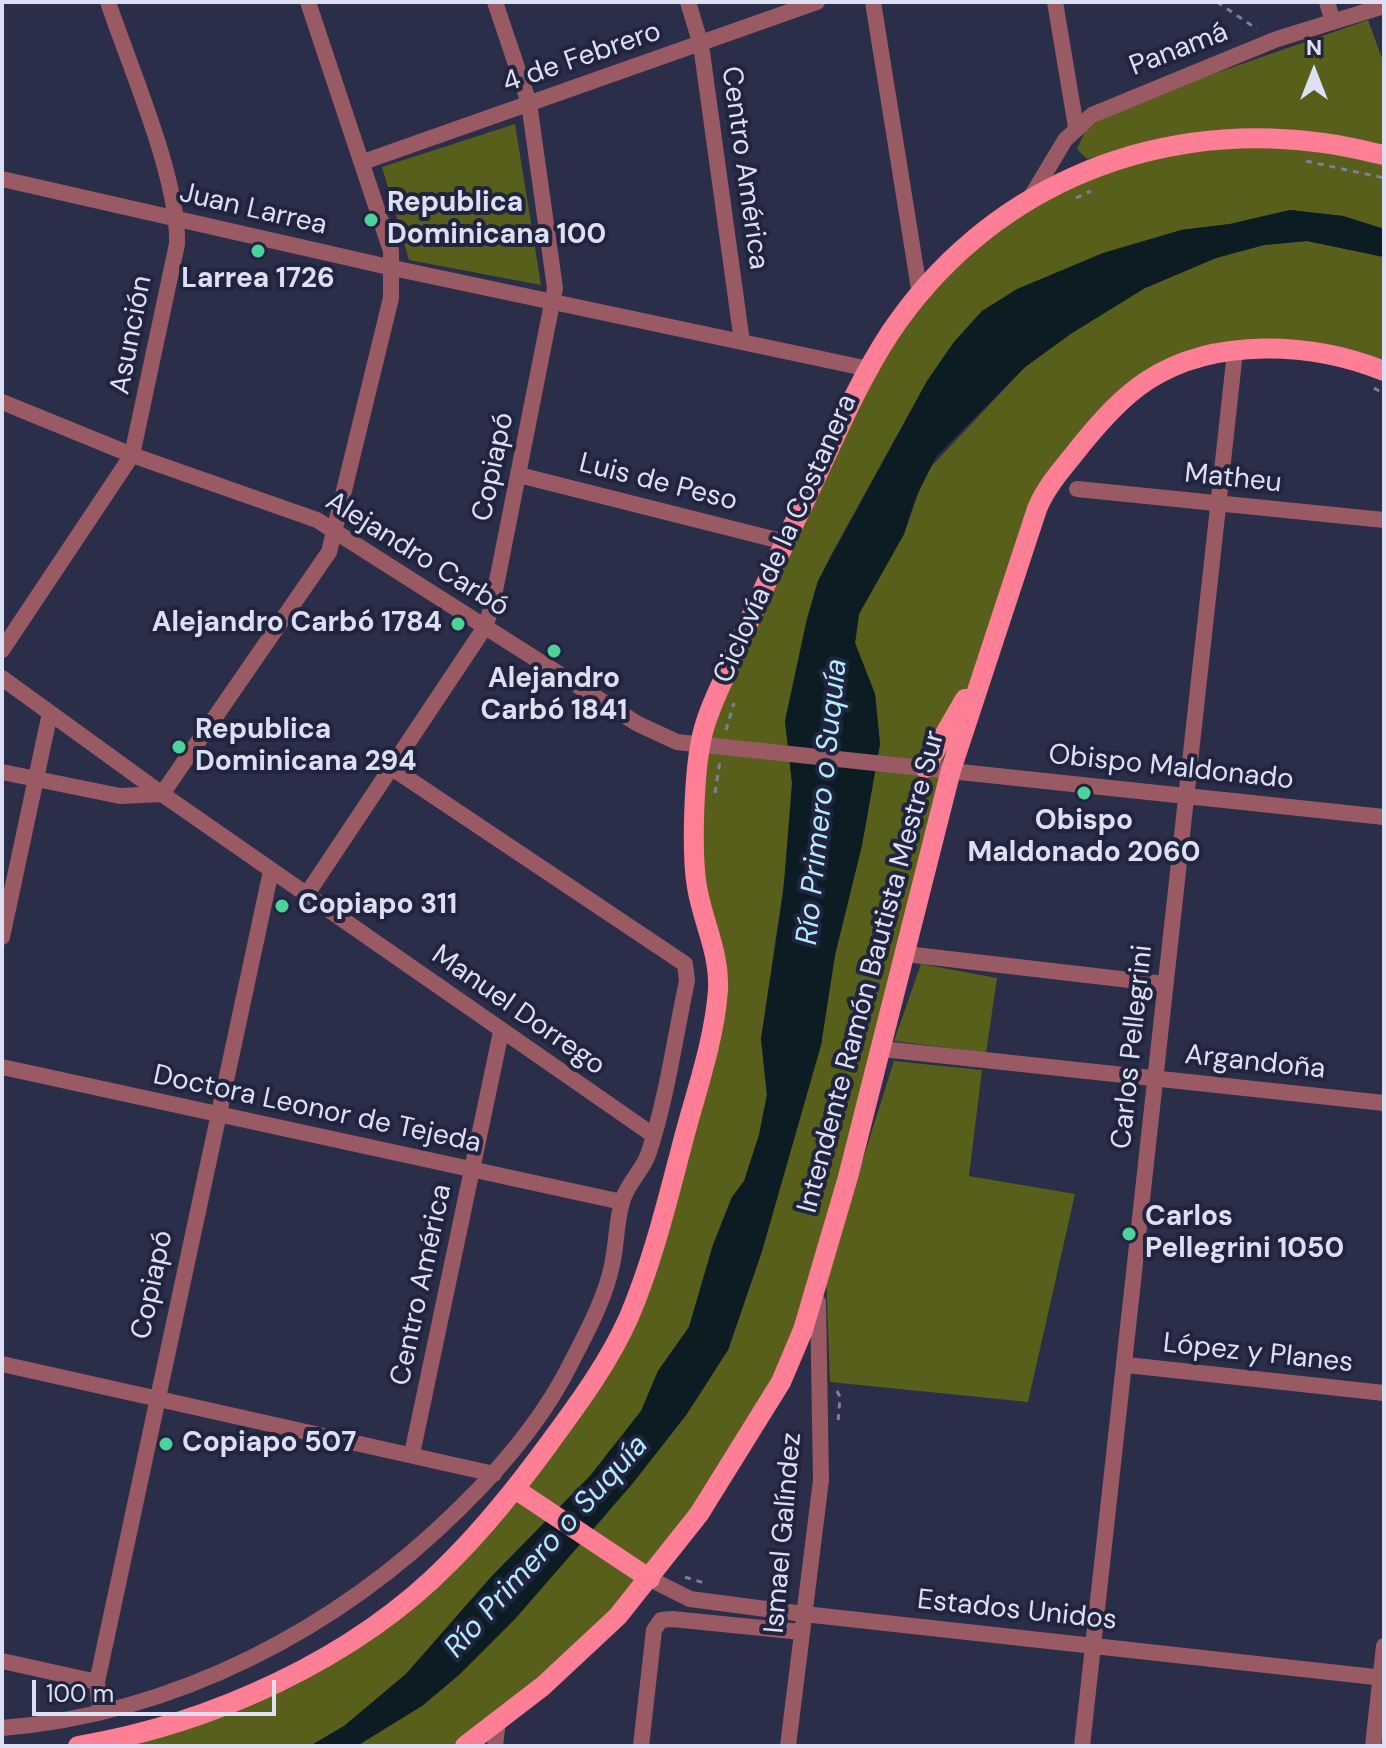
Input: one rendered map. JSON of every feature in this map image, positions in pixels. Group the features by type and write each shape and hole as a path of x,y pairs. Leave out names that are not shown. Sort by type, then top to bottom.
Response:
{"main road":[{"path":"78,1746 178,1721 311,1664 373,1627 449,1563 515,1489 601,1369 628,1317 657,1235 711,1034 717,967 698,894 695,867 700,746 707,718 785,542 869,369 894,328 920,295 968,243 1032,195 1072,176 1118,160 1213,140 1316,142 1384,155"},
{"name":"Intendente Ramón Bautista Mestre Sur","path":"465,1746 589,1646 642,1574 699,1514 762,1417 795,1353 820,1276 882,1049 951,770 1040,501 1055,478 1113,410 1146,382 1195,358 1235,352 1313,352 1384,371"},
{"path":"925,768 985,665"},
{"path":"515,1489 642,1574"}],"street":[{"name":"Asunción","path":"2,650 132,455 177,244 178,219 108,2"},
{"path":"2,772 120,796 162,794 329,552 391,298 393,268 391,251 363,162 308,2"},
{"name":"Copiapó","path":"307,894 485,627 519,475 554,303 529,103 495,2"},
{"name":"Centro América","path":"688,2 701,45 742,342"},
{"name":"4 de Febrero","path":"363,162 817,2"},
{"path":"873,2 920,295"},
{"path":"1055,2 1076,127"},
{"path":"1327,2 1333,22"},
{"name":"Panamá","path":"1032,195 1076,127 1108,106 1275,40 1333,22 1361,7 1384,6"},
{"name":"Juan Larrea","path":"2,179 393,268 869,369"},
{"name":"Carlos Pellegrini","path":"1082,1746 1127,1365 1164,984 1235,352"},
{"name":"Alejandro Carbó","path":"2,402 132,455 317,520 658,736 700,746 904,766"},
{"name":"Luis de Peso","path":"519,475 785,542"},
{"name":"Matheu","path":"1077,489 1384,520"},
{"name":"Manuel Dorrego","path":"2,678 271,871 653,1135"},
{"path":"2,937 50,713"},
{"name":"Obispo Maldonado","path":"904,766 1384,817"},
{"path":"2,1728 100,1712 244,1663 300,1633 394,1569 494,1474 528,1431 573,1361 612,1267 622,1202 628,1185 649,1154 688,972 679,958 392,768"},
{"name":"Copiapó","path":"100,1712 97,1682 155,1398 271,871"},
{"path":"906,954 1164,984"},
{"name":"Centro América","path":"412,1454 501,1032"},
{"name":"Argandoña","path":"882,1049 1384,1103"},
{"name":"Doctora Leonor de Tejeda","path":"2,1067 622,1202"},
{"name":"Ismael Galíndez","path":"788,1746 821,1464 816,1323 820,1276"},
{"path":"2,1364 494,1474"},
{"name":"López y Planes","path":"1127,1365 1384,1393"},
{"name":"Estados Unidos","path":"642,1574 690,1599 1382,1678"},
{"path":"641,1746 654,1630 661,1620 802,1632"},
{"path":"1373,1746 1384,1646"},
{"path":"2,1661 97,1682"},
{"path":"495,1746 498,1720"}],"path":[{"path":"1217,2 1275,40"},
{"path":"1297,160 1384,178"},
{"path":"1070,201 1096,189"},
{"name":"Ciclovía de la Costanera","path":"713,799 735,701"}],"green space":[{"path":"1368,20 1384,64 1384,149 1143,145 1087,159 1077,149 1085,131 1102,118 1153,95"},
{"path":"515,124 541,285 409,260 382,167"},
{"path":"1213,140 1384,155 1384,229 1343,216 1290,210 1230,224 1181,230 982,311 954,342 927,381 832,553 818,581 807,619 785,721 792,783 789,848 761,1039 767,1095 759,1135 744,1182 732,1197 713,1245 689,1327 658,1371 641,1411 590,1476 491,1577 406,1674 344,1726 310,1746 78,1746 132,1735 311,1664 449,1564 618,1339 716,1008 698,893 700,746 894,328 1032,195"},
{"path":"1307,241 1384,257 1384,371 1313,352 1172,366 1055,478 985,665 803,1330 650,1579 465,1746 357,1746 514,1620 604,1517 728,1350 762,1251 821,1045 835,955 862,845 880,744 875,694 855,643 859,614 904,534 926,472 1025,367 1072,333 1145,288 1216,258 1264,245"},
{"path":"921,964 997,978 986,1053 894,1041"},
{"path":"894,1061 982,1070 969,1176 1075,1194 1028,1402 830,1382 826,1276"}],"water":[{"name":"Río Primero o Suquía","path":"1290,210 1343,216 1384,229 1384,257 1307,241 1264,245 1216,258 1145,288 1072,333 1025,367 936,457 915,499 904,534 859,614 855,643 875,694 880,744 862,845 835,955 821,1045 762,1251 728,1350 687,1414 633,1483 514,1620 459,1675 422,1706 357,1746 310,1746 344,1726 406,1674 491,1577 590,1476 641,1411 658,1371 689,1327 713,1245 732,1197 744,1181 759,1135 767,1095 761,1039 783,895 792,783 785,721 807,619 818,581 927,381 954,342 982,311 1017,289 1103,253 1181,230 1230,224"}],"place":[{"name":"Republica Dominicana 100","path":"371,220"},
{"name":"Larrea 1726","path":"258,251"},
{"name":"Alejandro Carbó 1784","path":"458,624"},
{"name":"Alejandro Carbó 1841","path":"554,651"},
{"name":"Republica Dominicana 294","path":"179,747"},
{"name":"Obispo Maldonado 2060","path":"1084,793"},
{"name":"Copiapo 311","path":"282,906"},
{"name":"Carlos Pellegrini 1050","path":"1129,1234"},
{"name":"Copiapo 507","path":"166,1444"}]}
